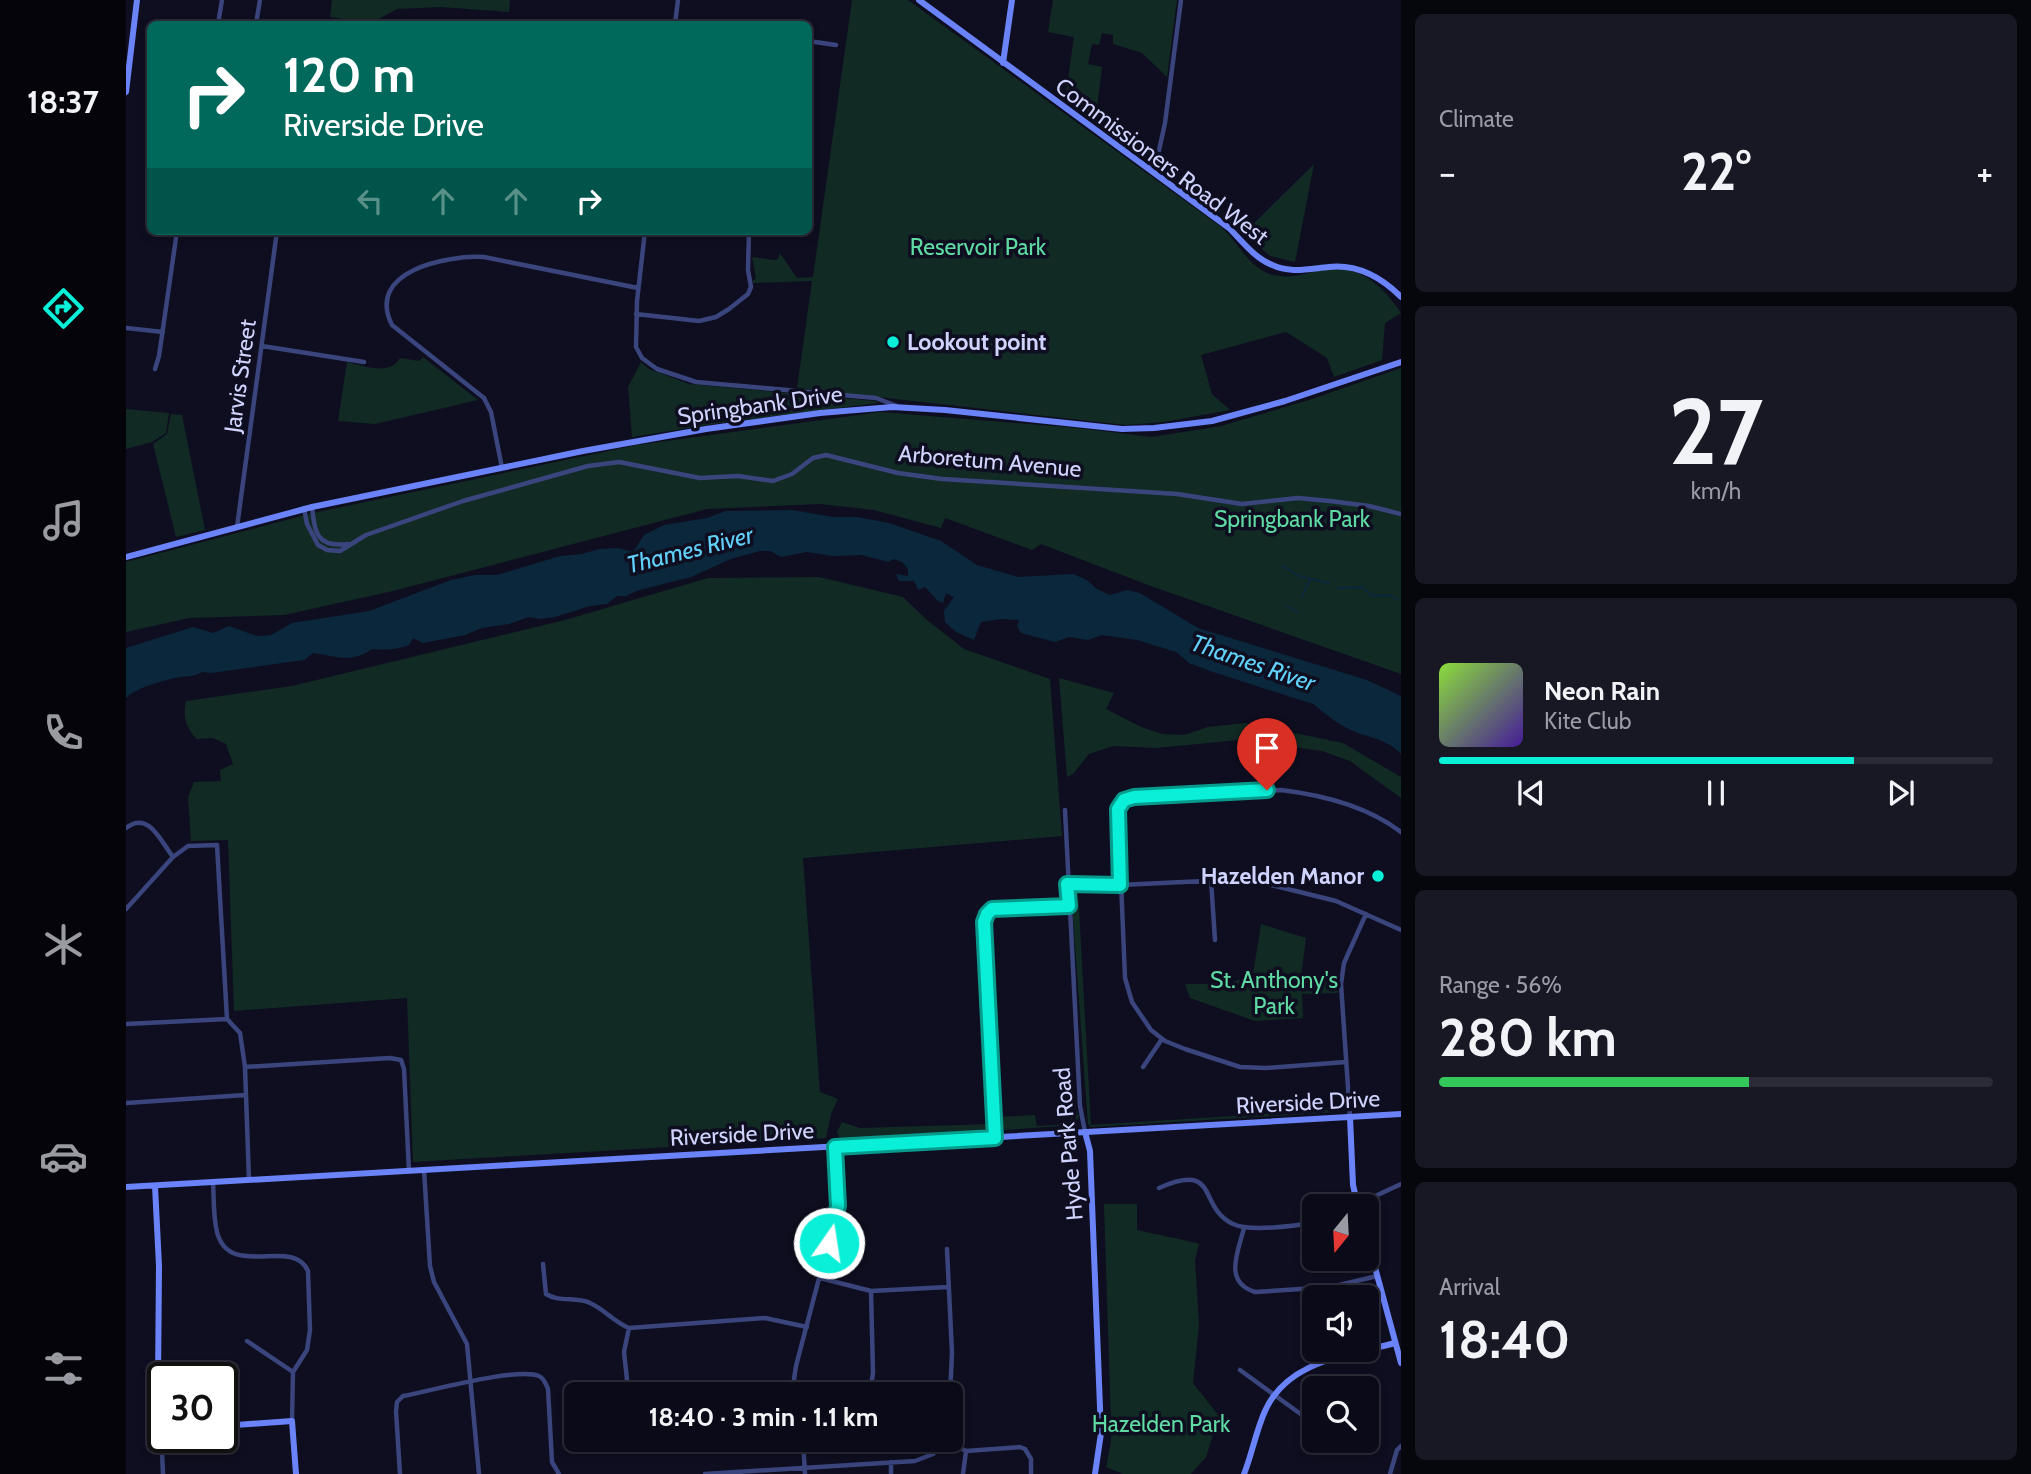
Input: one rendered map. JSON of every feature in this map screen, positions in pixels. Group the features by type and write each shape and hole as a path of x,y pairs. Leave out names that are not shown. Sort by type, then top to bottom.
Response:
{"main road":[{"path":"126,92 137,0"},
{"name":"Commissioners Road West","path":"919,0 1149,167 1229,228 1268,264 1290,270 1339,266 1358,269 1377,277 1401,297"},
{"path":"1003,63 1012,0"},
{"name":"Springbank Drive","path":"126,557 308,507 706,429 820,413 901,408 1122,429 1154,428 1212,421 1285,401 1401,363"},
{"name":"Riverside Drive","path":"126,1187 1401,1114"},
{"path":"1350,1117 1354,1194"},
{"name":"Hyde Park Road","path":"1085,1132 1090,1151 1101,1433 1095,1474"},
{"path":"155,1186 159,1266 158,1362"},
{"path":"1376,1271 1401,1363"},
{"path":"1244,1474 1265,1410 1281,1386 1315,1363 1395,1343"},
{"path":"238,1425 292,1422 296,1474"}],"street":[{"path":"218,21 222,0"},
{"path":"256,21 260,0"},
{"path":"675,21 678,0"},
{"path":"1149,167 1158,155 1165,123 1181,0"},
{"path":"812,42 836,45"},
{"path":"155,369 176,235"},
{"name":"Jarvis Street","path":"237,527 276,235"},
{"path":"645,235 636,314 636,347 642,358 657,369 696,382 876,398 901,408"},
{"path":"636,314 699,321 716,317 729,309 748,294 751,287 748,270 749,235"},
{"path":"502,468 491,412 484,398 392,324 386,312 387,297 397,280 411,271 468,256 638,288"},
{"path":"126,328 163,332"},
{"path":"262,346 364,362"},
{"name":"Arboretum Avenue","path":"352,544 366,535 464,501 588,466 619,462 701,478 738,476 773,481 792,474 813,458 826,455 898,473 943,479 1177,494 1242,504 1298,498 1369,506 1401,514"},
{"path":"308,507 307,524 318,545 327,550 340,551 352,544"},
{"path":"308,507 319,538 327,543 352,544"},
{"path":"1346,1062 1266,1068 1240,1067 1161,1039 1151,1030 1136,1010 1125,978 1118,809 1124,800 1134,797 1281,790 1303,792 1360,808 1401,832"},
{"name":"Hyde Park Road","path":"1065,810 1080,1106 1085,1132"},
{"path":"126,828 142,822 149,825 173,857"},
{"path":"126,909 173,857 194,844 217,845 227,1019 240,1033 245,1067 249,1180"},
{"path":"1067,884 1120,885 1247,879 1268,882 1336,901 1401,930"},
{"path":"1211,880 1215,940"},
{"path":"995,1138 984,922 992,909 1069,906"},
{"path":"1350,1117 1342,984 1344,963 1366,914"},
{"path":"126,1024 227,1019"},
{"path":"1143,1067 1161,1039"},
{"path":"245,1067 390,1058 401,1060 404,1069 409,1171"},
{"path":"126,1103 245,1096"},
{"path":"795,1382 796,1366 838,1206 835,1147"},
{"path":"424,1170 430,1266 434,1282 467,1344 479,1474"},
{"path":"1159,1188 1187,1178 1196,1181 1203,1185 1223,1217 1244,1228 1302,1223"},
{"path":"213,1182 217,1233 231,1252 244,1256 292,1257 304,1263 308,1271 310,1330 307,1350 293,1372 292,1422"},
{"path":"1379,1194 1401,1184"},
{"path":"1244,1228 1235,1273 1244,1289 1255,1292 1331,1287 1377,1276"},
{"path":"947,1249 952,1353 951,1382"},
{"path":"543,1264 546,1294 554,1299 581,1300 593,1304 617,1323 629,1328 765,1318 807,1327"},
{"path":"820,1278 871,1291 948,1287"},
{"path":"871,1291 872,1382"},
{"path":"627,1382 624,1352 629,1328"},
{"path":"247,1341 293,1372"},
{"path":"1240,1370 1302,1415"},
{"path":"400,1474 397,1402 404,1396 461,1385 470,1380 521,1374 539,1376 546,1382 552,1462 559,1474"},
{"path":"1390,1474 1397,1450 1401,1446"},
{"path":"963,1450 1007,1447 1025,1449 1031,1459 1031,1474"},
{"path":"963,1474 966,1451"},
{"path":"804,1452 805,1471"},
{"path":"705,1474 805,1471 915,1461 935,1452"},
{"path":"163,1453 163,1474"},
{"path":"891,1462 891,1474"}],"green space":[{"path":"332,0 510,0 509,12 441,7 397,9 375,21 330,17"},
{"name":"Reservoir Park","path":"852,0 908,0 1221,227 1254,264 1267,273 1292,276 1343,269 1363,275 1372,281 1401,313 1385,323 1382,360 1334,377 1327,358 1286,332 1201,355 1212,394 1230,410 1164,422 1126,425 797,388 812,281 753,283 756,279 752,257 775,260 780,253 797,278 813,277"},
{"path":"1053,0 1177,0 1167,77 1142,53 1113,44 1113,35 1102,33 1099,45 1092,44 1088,64 1102,67 1095,123 1065,99 1074,37 1048,32"},
{"path":"1314,164 1295,262 1270,256 1244,233"},
{"path":"423,357 478,400 375,424 338,421 347,362 383,368 396,364 400,358 419,361"},
{"path":"641,362 649,369 689,384 878,403 632,437 628,387"},
{"name":"Springbank Park","path":"1401,368 1401,674 1148,585 1041,544 1032,550 945,518 941,528 874,510 820,504 707,509 393,591 284,615 189,618 126,632 126,562 313,513 637,445 881,412 1152,437 1221,426 1309,400"},
{"path":"126,409 169,413 166,433 152,442 126,449"},
{"path":"171,414 182,415 205,530 176,537 153,444 167,434"},
{"path":"819,577 903,597 964,649 1050,679 1062,836 803,858 820,1092 838,1099 831,1114 826,1138 413,1162 407,998 234,1011 228,840 191,841 188,797 194,782 221,781 220,770 233,764 226,744 213,738 197,739 193,735 186,721 186,701 292,686 565,620 708,578"},
{"path":"1059,678 1114,693 1106,709 1141,727 1162,734 1184,735 1208,727 1245,723 1343,743 1401,777 1401,798 1350,761 1322,751 1239,740 1156,748 1113,746 1089,754 1073,774 1067,777"},
{"path":"1078,891 1091,1125 1344,1109 1338,1112 1091,1127 1088,1124 1072,905 1073,897"},
{"name":"St. Anthony's Park","path":"1261,924 1306,938 1301,977 1337,976 1338,993 1302,994 1303,1018 1255,1021 1190,998 1185,984 1228,984 1253,974"},
{"path":"1072,1109 1077,1111 1079,1117 1074,1125 999,1129 997,1117 1035,1115 1037,1126 1070,1124"},
{"path":"842,1122 860,1128 992,1124 992,1129 988,1132 847,1139 839,1137 837,1132"},
{"name":"Hazelden Park","path":"1104,1204 1137,1204 1137,1230 1199,1244 1195,1260 1199,1325 1193,1383 1219,1416 1206,1457 1191,1474 1123,1474 1106,1467 1111,1424"}],"water":[{"name":"Thames River","path":"792,510 889,523 941,541 977,565 1018,577 1073,574 1110,595 1127,590 1140,593 1198,628 1367,680 1401,696 1401,754 1388,744 1341,725 1313,704 1213,672 1189,663 1176,652 1137,640 1102,635 1088,640 1069,637 1055,642 1021,633 1017,626 1019,620 1001,619 981,622 974,640 956,632 945,622 944,611 954,597 946,593 943,603 925,587 918,590 914,581 899,581 896,574 908,576 908,569 902,562 893,559 889,562 861,555 833,556 807,552 781,557 770,551 760,551 731,559 691,577 626,596 617,596 607,604 590,606 555,617 529,617 509,624 482,628 465,635 423,643 413,638 409,645 404,647 372,649 350,658 313,653 304,660 202,672 152,684 126,698 126,648 193,627 213,633 229,626 257,636 271,635 292,623 369,611 451,580 475,575 497,575 560,556 599,549 618,548 633,552 644,535 664,525 707,518 726,511"}],"waterway":[{"path":"1283,566 1299,576 1329,583"},
{"path":"1302,596 1310,580"},
{"path":"1338,588 1362,587 1372,596 1390,595 1398,600"},
{"path":"1286,605 1297,612"}],"place":[{"name":"Lookout point","path":"893,342"},
{"name":"Hazelden Manor","path":"1378,876"}],"route":[{"path":"829,1243 838,1206 835,1147 995,1138 984,922 987,914 992,909 1069,906 1067,884 1120,885 1118,809 1124,800 1134,797 1267,790"}]}
